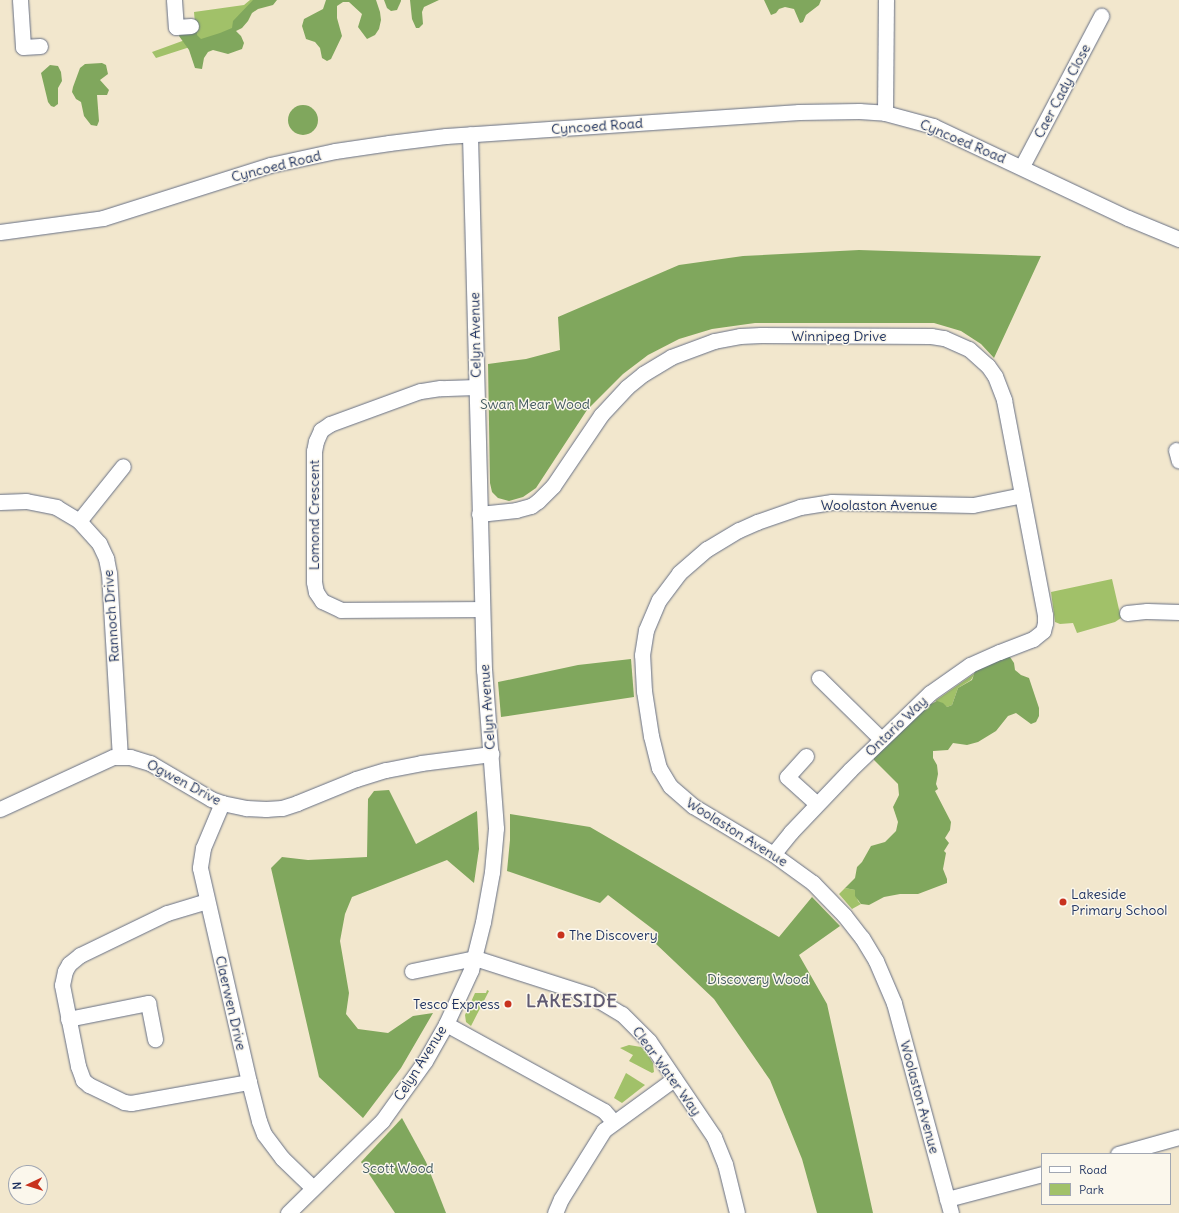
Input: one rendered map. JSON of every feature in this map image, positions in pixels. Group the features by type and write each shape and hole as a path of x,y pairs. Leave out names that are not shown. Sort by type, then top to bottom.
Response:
{"street":[{"path":"20,0 23,47 40,46"},
{"path":"174,0 176,27 191,26"},
{"path":"885,113 886,0"},
{"name":"Caer Cady Close","path":"1022,166 1101,16"},
{"name":"Cyncoed Road","path":"0,232 103,218 223,179 300,158 395,142 470,134 799,112 859,111 885,113 934,126 1022,166 1122,215 1179,239"},
{"name":"Celyn Avenue","path":"288,1213 382,1121 413,1078 446,1024 475,958 495,855 496,822 484,670 470,134"},
{"name":"Winnipeg Drive","path":"480,514 516,510 538,501 553,486 601,415 626,387 656,365 684,351 714,341 740,336 931,336 944,338 969,349 988,366 1001,387 1045,615 1043,631"},
{"name":"Lomond Crescent","path":"476,387 440,388 420,391 330,424 321,430 316,441 314,451 314,582 316,592 322,601 341,610 482,608"},
{"path":"79,521 123,466"},
{"name":"Woolaston Avenue","path":"949,1206 894,1004 876,961 862,938 833,902 813,883 773,854 683,799 670,786 659,768 646,706 642,655 646,630 659,600 668,586 693,560 724,538 757,522 800,507 842,502 973,505 1022,495"},
{"name":"Rannoch Drive","path":"0,502 26,500 56,507 79,521 99,543 106,558 109,574 120,756"},
{"path":"1127,613 1148,610 1179,612"},
{"name":"Ontario Way","path":"773,854 817,804 920,702 961,670 992,654 1033,639 1043,631"},
{"path":"819,678 881,739"},
{"name":"Ogwen Drive","path":"0,809 105,760 120,756 139,758 150,763 211,799 222,803 246,808 282,808 366,776 421,763 491,754"},
{"path":"806,756 787,777 817,804"},
{"name":"Claerwen Drive","path":"222,803 201,859 202,879 249,1082 259,1121 264,1134 282,1158 313,1188"},
{"path":"207,901 167,913 75,958 65,971 62,985 78,1066 83,1080 89,1085 124,1102 138,1103 249,1082"},
{"path":"412,971 475,958"},
{"name":"Clear Water Way","path":"475,958 590,995 622,1014 642,1033 705,1124 720,1150 738,1213"},
{"path":"68,1018 148,1002 154,1039"},
{"path":"446,1024 604,1111 613,1121"},
{"path":"555,1213 597,1138 613,1121 674,1079"},
{"path":"1122,1153 1179,1137"},
{"path":"949,1206 1041,1174"}],"green space":[{"path":"250,0 262,0 237,27 193,46 156,58 152,52 196,36 194,12 244,5"},
{"path":"253,0 277,0 273,5 258,9 252,13 242,28 236,31 241,36 244,43 242,49 228,54 213,50 208,52 204,58 202,69 195,68 189,50 179,36 181,29 196,28 197,35 201,39 220,33 232,28 233,21"},
{"path":"326,0 376,0 381,20 379,29 375,35 367,39 358,27 362,14 349,2 343,2 337,6 337,18 342,36 331,59 327,61 322,58 320,48 315,42 306,39 302,26 304,19 323,9"},
{"path":"384,0 401,1 397,10 391,11 387,8"},
{"path":"410,0 439,0 424,7 422,12 423,24 419,28 416,28 412,19"},
{"path":"764,0 821,0 819,5 806,15 803,22 800,23 794,9 785,7 779,9 776,13 771,15"},
{"path":"102,63 106,65 108,74 100,80 109,90 107,95 97,95 99,121 97,126 91,125 84,116 81,102 76,99 72,92 80,68 85,64"},
{"path":"50,65 58,66 61,72 62,81 58,88 58,104 54,107 48,102 41,73"},
{"path":"303,105 314,109 318,120 314,131 303,135 292,131 288,120 292,109"},
{"name":"Swan Mear Wood","path":"859,250 1041,256 994,358 981,344 961,331 934,323 755,323 712,329 679,339 648,355 623,374 587,410 536,488 523,497 509,501 498,498 492,492 490,483 488,364 526,359 560,350 558,317 679,265 743,256"},
{"path":"1112,579 1121,618 1115,622 1077,633 1073,623 1060,624 1055,622 1051,592"},
{"path":"1005,655 1010,657 1014,663 1015,670 1021,675 1029,678 1039,708 1039,716 1036,722 1031,724 1016,713 1008,716 996,731 978,742 967,745 953,743 948,750 933,751 933,758 937,765 938,774 936,784 938,789 935,791 951,822 950,830 945,838 949,843 944,851 946,853 943,869 947,883 918,894 900,894 884,897 869,905 861,904 855,896 855,890 845,888 855,878 857,867 862,862 871,846 885,842 896,831 898,822 893,807 899,795 898,784 874,760 874,754 913,711 921,712 925,707 937,701 943,703 947,707 952,705 958,688 972,680 977,665"},
{"path":"631,659 634,697 501,717 498,682 578,665"},
{"path":"975,673 971,680 958,688 952,705 947,707 935,701"},
{"path":"389,790 416,844 477,811 479,849 474,883 447,860 352,897 345,914 340,941 349,993 346,1014 358,1029 388,1033 413,1016 433,1013 401,1068 363,1118 319,1077 271,868 282,857 308,860 367,857 368,799 374,791"},
{"name":"Discovery Wood","path":"510,814 590,827 779,937 812,897 840,926 799,955 827,1004 873,1213 817,1213 802,1159 770,1080 714,999 655,943 658,933 608,895 600,903 507,871 510,840"},
{"path":"845,888 855,890 858,901 861,904 852,909 839,894"},
{"path":"487,990 489,991 471,1026 466,1022 465,1015 475,993 486,993"},
{"path":"629,1045 641,1047 646,1052 653,1063 654,1072 652,1073 629,1061 633,1055 620,1048"},
{"path":"626,1073 645,1085 622,1103 614,1098"},
{"name":"Scott Wood","path":"402,1118 426,1162 446,1213 395,1213 361,1162"}],"place":[{"name":"Lakeside Primary School","path":"1063,902"},
{"name":"The Discovery","path":"561,935"},
{"name":"Tesco Express","path":"508,1004"}],"district":[{"name":"LAKESIDE","path":"572,1001"}]}
